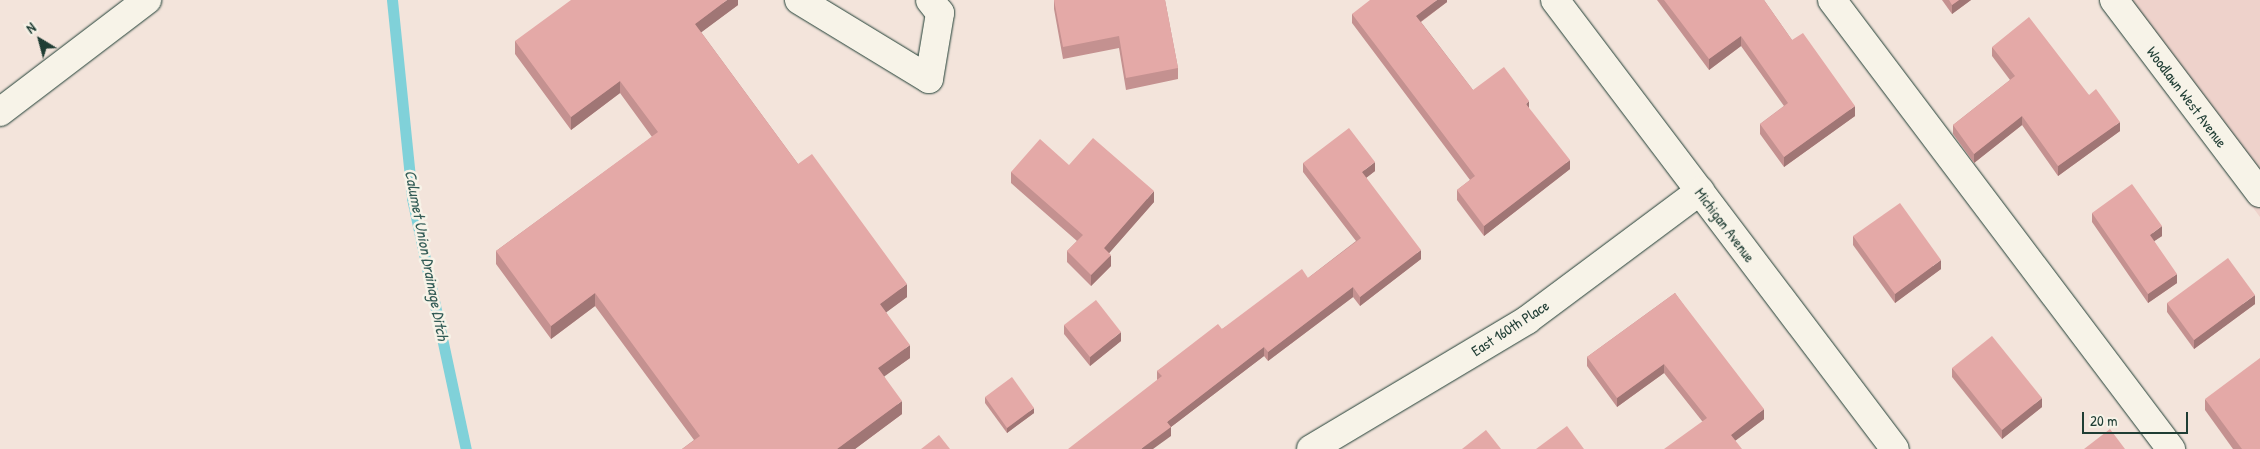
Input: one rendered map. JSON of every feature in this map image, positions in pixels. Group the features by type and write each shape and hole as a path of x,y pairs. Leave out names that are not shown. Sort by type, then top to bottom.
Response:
{"street":[{"path":"0,112 147,0"},
{"path":"799,0 929,79 940,14 930,0"},
{"name":"Michigan Avenue","path":"1555,0 1895,449"},
{"path":"1832,0 2171,449"},
{"name":"Woodlawn West Avenue","path":"2114,0 2260,193"},
{"name":"East 160th Place","path":"1315,448 1527,320 1700,192"}],"shaded area":[{"path":"2099,0 2260,0 2260,217"}],"building":[{"path":"571,0 727,0 695,24 798,164 812,154 907,284 880,304 910,345 878,368 902,401 837,449 682,449 700,436 595,293 551,326 496,251 658,132 620,81 571,117 515,41"},
{"path":"1054,0 1165,0 1178,68 1126,78 1119,36 1063,47"},
{"path":"1370,0 1437,0 1416,16 1473,90 1504,67 1529,101 1526,104 1570,160 1484,226 1457,190 1475,176 1352,14"},
{"path":"1664,0 1764,0 1792,40 1803,33 1855,106 1784,157 1760,124 1788,103 1741,36 1709,59"},
{"path":"1949,0 1959,0 1952,5"},
{"path":"2029,17 2089,95 2096,89 2120,122 2058,166 2022,116 1974,154 1953,125 2015,76 1992,47"},
{"path":"1349,128 1375,162 1362,172 1421,250 1360,297 1353,287 1268,352 1264,347 1167,422 1171,427 1141,449 1068,449 1162,376 1157,371 1218,324 1222,329 1302,269 1308,278 1361,238 1303,163"},
{"path":"1093,138 1154,191 1104,248 1111,255 1091,275 1067,251 1083,235 1011,172 1040,139 1069,165"},
{"path":"2132,184 2162,226 2150,235 2177,274 2148,294 2092,213"},
{"path":"1900,203 1941,260 1895,294 1853,236"},
{"path":"2228,258 2255,295 2194,340 2167,303"},
{"path":"1675,293 1764,409 1731,435 1742,449 1664,449 1707,418 1664,364 1617,398 1587,357"},
{"path":"1096,300 1121,332 1090,357 1064,325"},
{"path":"1992,336 2042,398 2002,430 1952,368"},
{"path":"2260,358 2260,449 2242,449 2205,399"},
{"path":"1012,377 1034,408 1007,428 985,397"},
{"path":"1567,426 1584,449 1536,449"},
{"path":"2110,429 2125,449 2084,449"},
{"path":"1486,430 1501,449 1462,449"},
{"path":"939,435 950,449 921,449"}],"waterway":[{"name":"Calumet Union Drainage Ditch","path":"392,0 412,198 466,449"}]}
